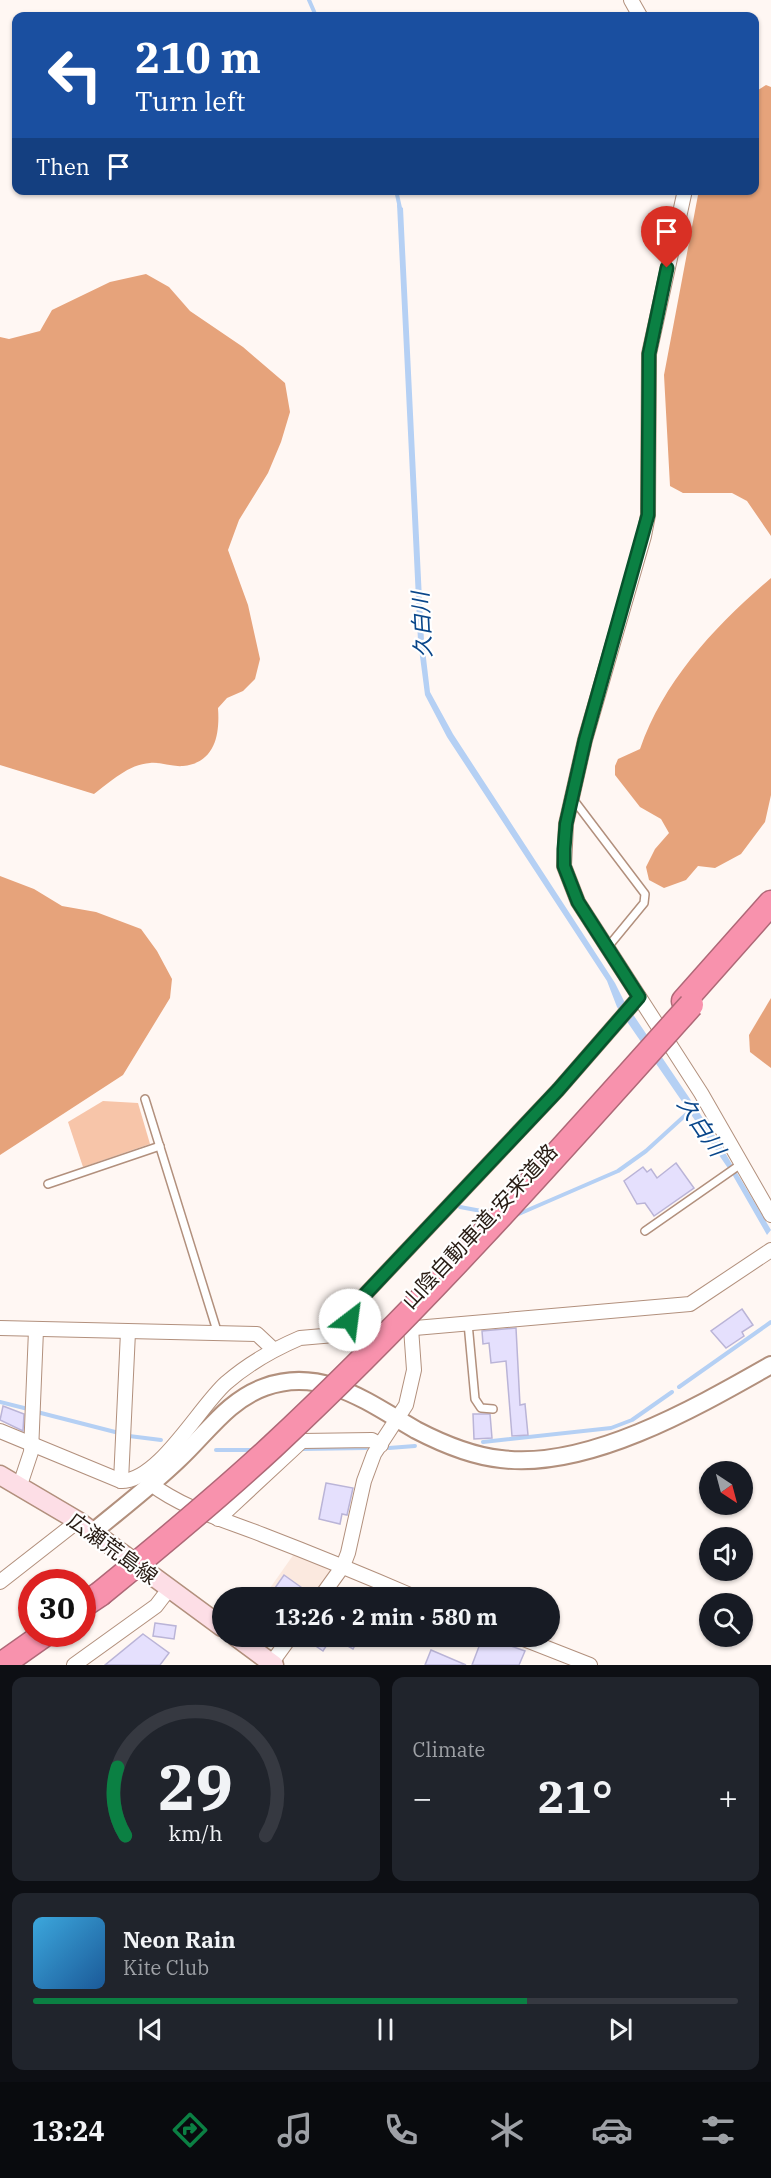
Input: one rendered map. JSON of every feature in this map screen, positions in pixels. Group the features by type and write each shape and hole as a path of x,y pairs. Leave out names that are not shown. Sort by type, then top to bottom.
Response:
{"highway":[{"name":"山陰自動車道;安来道路","path":"96,1591 264,1454 376,1346 563,1148 771,903"},
{"name":"山陰自動車道;安来道路","path":"688,1003 771,915"},
{"path":"0,1658 18,1646"},
{"path":"1,1665 27,1647"}],"main road":[{"name":"広瀬荒島線","path":"0,1474 78,1521 212,1620"},
{"path":"250,1647 272,1664"}],"street":[{"path":"684,195 649,354 646,525 585,740 566,824 564,866 578,902 700,1093 771,1215"},
{"path":"351,1332 350,1313 356,1304 558,1090 639,997"},
{"path":"0,1431 121,1480 131,1481 171,1448 224,1385 273,1349 300,1338 690,1304 771,1250"},
{"path":"0,1328 257,1334 273,1349"},
{"path":"328,1587 343,1566 364,1481 411,1390 414,1370 411,1329"},
{"path":"20,1485 31,1452 36,1330"},
{"path":"121,1480 128,1332"},
{"path":"93,1532 151,1484 228,1408 265,1387 288,1380 323,1382 369,1401 437,1440 482,1456 531,1461 566,1457 628,1437 771,1365"},
{"path":"218,1519 302,1441 372,1440 381,1445"},
{"path":"151,1484 167,1496 218,1519 343,1566 392,1587"},
{"path":"2,1578 78,1521"},
{"path":"74,1665 156,1606 169,1588"},
{"path":"272,1664 284,1647"},
{"path":"544,1647 590,1665"}],"lane":[{"path":"573,799 645,894 644,903 606,948"},
{"path":"145,1099 219,1334"},
{"path":"48,1184 160,1146"},
{"path":"645,1231 725,1173 740,1165"},
{"path":"468,1323 475,1399 481,1408 493,1409"}],"shaded area":[{"path":"766,85 771,87 771,536 747,501 732,493 683,493 670,486 664,375 698,195 759,195 759,89"},
{"path":"146,274 169,287 190,311 243,347 285,383 290,412 268,473 239,520 228,550 248,605 260,659 255,679 243,691 227,698 218,708 216,737 209,753 202,759 194,764 183,766 142,764 120,774 94,794 0,765 0,337 9,339 40,331 52,310 110,282"},
{"path":"771,578 771,795 765,822 741,854 715,868 698,866 686,880 664,888 649,880 646,867 655,849 669,833 661,819 640,807 615,775 615,766 618,759 640,749 663,700 694,655 731,615"},
{"path":"0,876 34,889 62,906 96,912 141,929 157,951 172,979 170,998 123,1075 0,1155"},
{"path":"771,998 771,1068 750,1052 749,1035"},
{"path":"103,1101 138,1103 150,1144 83,1167 68,1122"},
{"path":"294,1554 335,1570 322,1587 271,1587"}],"water":[{"path":"397,204 403,208 424,641 430,692 453,734 615,983 624,1001 717,1139 771,1230 767,1235 732,1174 617,1007 607,981 447,737 425,695 418,641"}],"building":[{"path":"676,1163 694,1188 654,1216 645,1203 637,1204 624,1181 643,1167 647,1172 651,1169 657,1178"},
{"path":"742,1309 753,1325 742,1332 744,1336 726,1348 711,1331"},
{"path":"516,1328 520,1405 525,1404 528,1435 512,1436 506,1361 491,1363 489,1343 483,1344 482,1331"},
{"path":"3,1406 24,1414 23,1431 0,1420"},
{"path":"473,1414 490,1414 492,1438 474,1439"},
{"path":"326,1483 353,1488 347,1515 342,1514 340,1524 319,1519"},
{"path":"284,1575 301,1587 276,1587"},
{"path":"155,1623 176,1626 174,1639 153,1636"},
{"path":"143,1634 169,1653 160,1665 105,1665"},
{"path":"479,1647 514,1647 525,1651 519,1665 472,1665"},
{"path":"431,1650 466,1665 425,1665"}],"waterway":[{"name":"久白川","path":"309,0 314,12"},
{"name":"久白川","path":"397,195 400,208"},
{"path":"514,1216 618,1171 646,1151 691,1110"},
{"path":"460,1207 492,1213"},
{"path":"679,1387 771,1322"},
{"path":"483,1442 611,1428 632,1420 672,1392"},
{"path":"0,1402 28,1409"},
{"path":"37,1412 119,1433"},
{"path":"129,1436 161,1440"},
{"path":"389,1448 415,1446"},
{"path":"301,1449 366,1448"},
{"path":"216,1450 254,1450"}],"route":[{"path":"350,1320 350,1313 356,1304 558,1090 639,997 578,902 564,866 564,849 566,824 585,740 638,558 648,515 649,354 667,268"}]}
